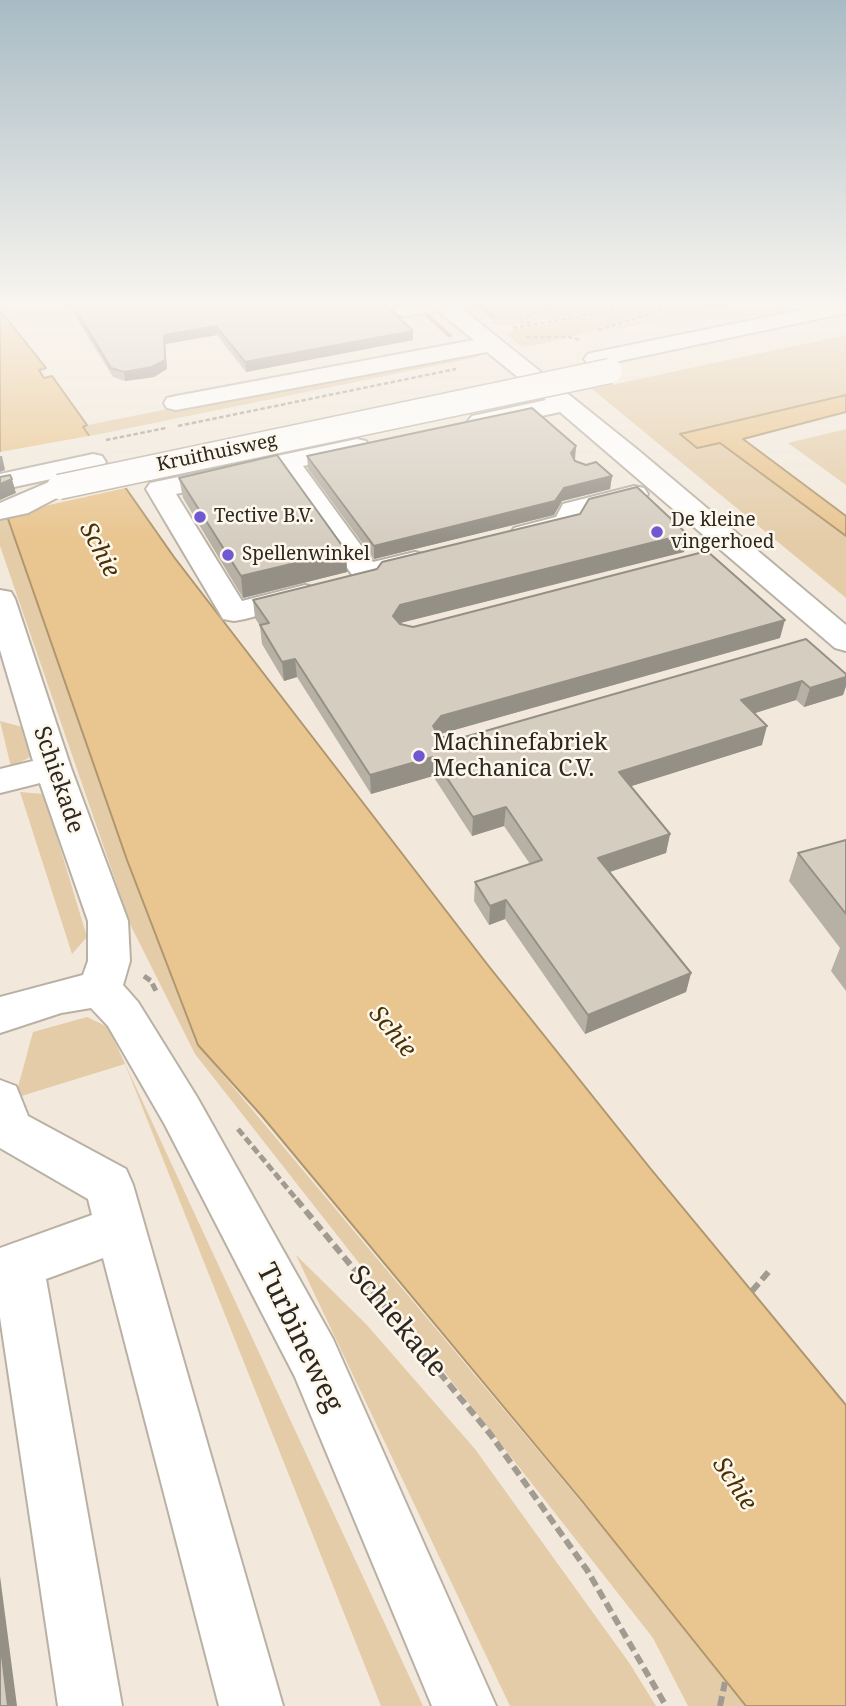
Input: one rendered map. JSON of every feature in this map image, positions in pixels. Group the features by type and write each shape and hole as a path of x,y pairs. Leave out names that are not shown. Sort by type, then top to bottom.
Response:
{"main road":[{"path":"177,414 313,384"},
{"name":"Kruithuisweg","path":"0,482 470,384"},
{"name":"Kruithuisweg","path":"0,499 487,384"},
{"path":"543,384 562,404 629,456 842,637"},
{"path":"286,462 342,527 366,573 366,579 234,612 160,489 286,462 562,404"},
{"path":"598,464 629,456"},
{"path":"0,471 47,463 93,462"},
{"path":"500,540 567,523 573,510 664,486"},
{"path":"0,511 18,507 55,487"},
{"path":"705,557 738,549"},
{"path":"366,573 447,553"},
{"name":"Schiekade","path":"0,599 16,704 53,768 108,920 105,975"},
{"path":"802,645 842,637"},
{"path":"0,781 53,768"},
{"path":"0,1015 61,996 105,975"},
{"name":"Turbineweg","path":"105,975 122,1014 181,1111 314,1358 464,1706"},
{"path":"0,1100 9,1129 109,1185 251,1706"},
{"path":"90,1706 18,1265 121,1228"}],"path":[{"path":"177,414 366,384"},
{"path":"105,975 130,966 151,981 162,1004"},
{"name":"Schiekade","path":"235,1125 491,1435 587,1570 666,1706"},
{"path":"752,1291 771,1269"},
{"path":"720,1706 725,1682"}],"shaded area":[{"path":"295,384 347,384 90,436 83,426"},
{"path":"617,384 846,384 846,395 681,434 697,448 720,443 846,536 846,598 592,389"},
{"path":"846,429 846,485 788,443"},
{"path":"7,516 127,860 198,1045 609,1535 746,1706 688,1706 653,1638 195,1054 131,926 0,546 0,517"},
{"path":"0,721 26,728 34,755 11,767"},
{"path":"20,792 44,794 87,937 72,954"},
{"path":"87,1017 108,1027 423,1706 381,1706 125,1064 15,1098 33,1032"},
{"path":"296,1255 366,1324 475,1449 630,1664 656,1706 510,1706"}],"water":[{"name":"Schie","path":"0,384 57,384 87,425 83,427 174,557 487,964 650,1168 846,1405 846,1706 746,1706 582,1501 261,1115 198,1045 127,860 7,516 24,512 0,458"},
{"path":"846,395 846,412 743,439 846,516 846,536 720,443 697,448 680,434"}],"pier":[{"path":"94,435 130,487 4,515 19,510 0,467 0,452"}],"building":[{"path":"532,408 576,446 571,453 575,461 586,465 596,462 612,476 564,488 555,501 374,546 307,456"},
{"path":"277,455 346,551 241,576 179,478"},
{"path":"10,475 12,479 0,484 0,477"},
{"path":"637,487 687,534 400,605 393,616 400,624 413,627 707,551 785,620 441,716 433,726 439,736 454,740 806,639 846,674 846,677 810,688 802,681 741,700 767,726 619,772 670,834 598,858 691,973 588,1015 506,900 490,906 475,882 542,860 506,807 473,817 433,757 370,775 295,659 282,662 260,625 269,623 253,600 377,569 382,562 580,514 589,499"},
{"path":"846,840 846,914 798,853"},
{"path":"0,1640 8,1706 0,1706"}],"place":[{"name":"Tective B.V.","path":"200,517"},
{"name":"De kleine vingerhoed","path":"657,532"},
{"name":"Spellenwinkel","path":"228,555"},
{"name":"Machinefabriek Mechanica C.V.","path":"419,756"}]}
